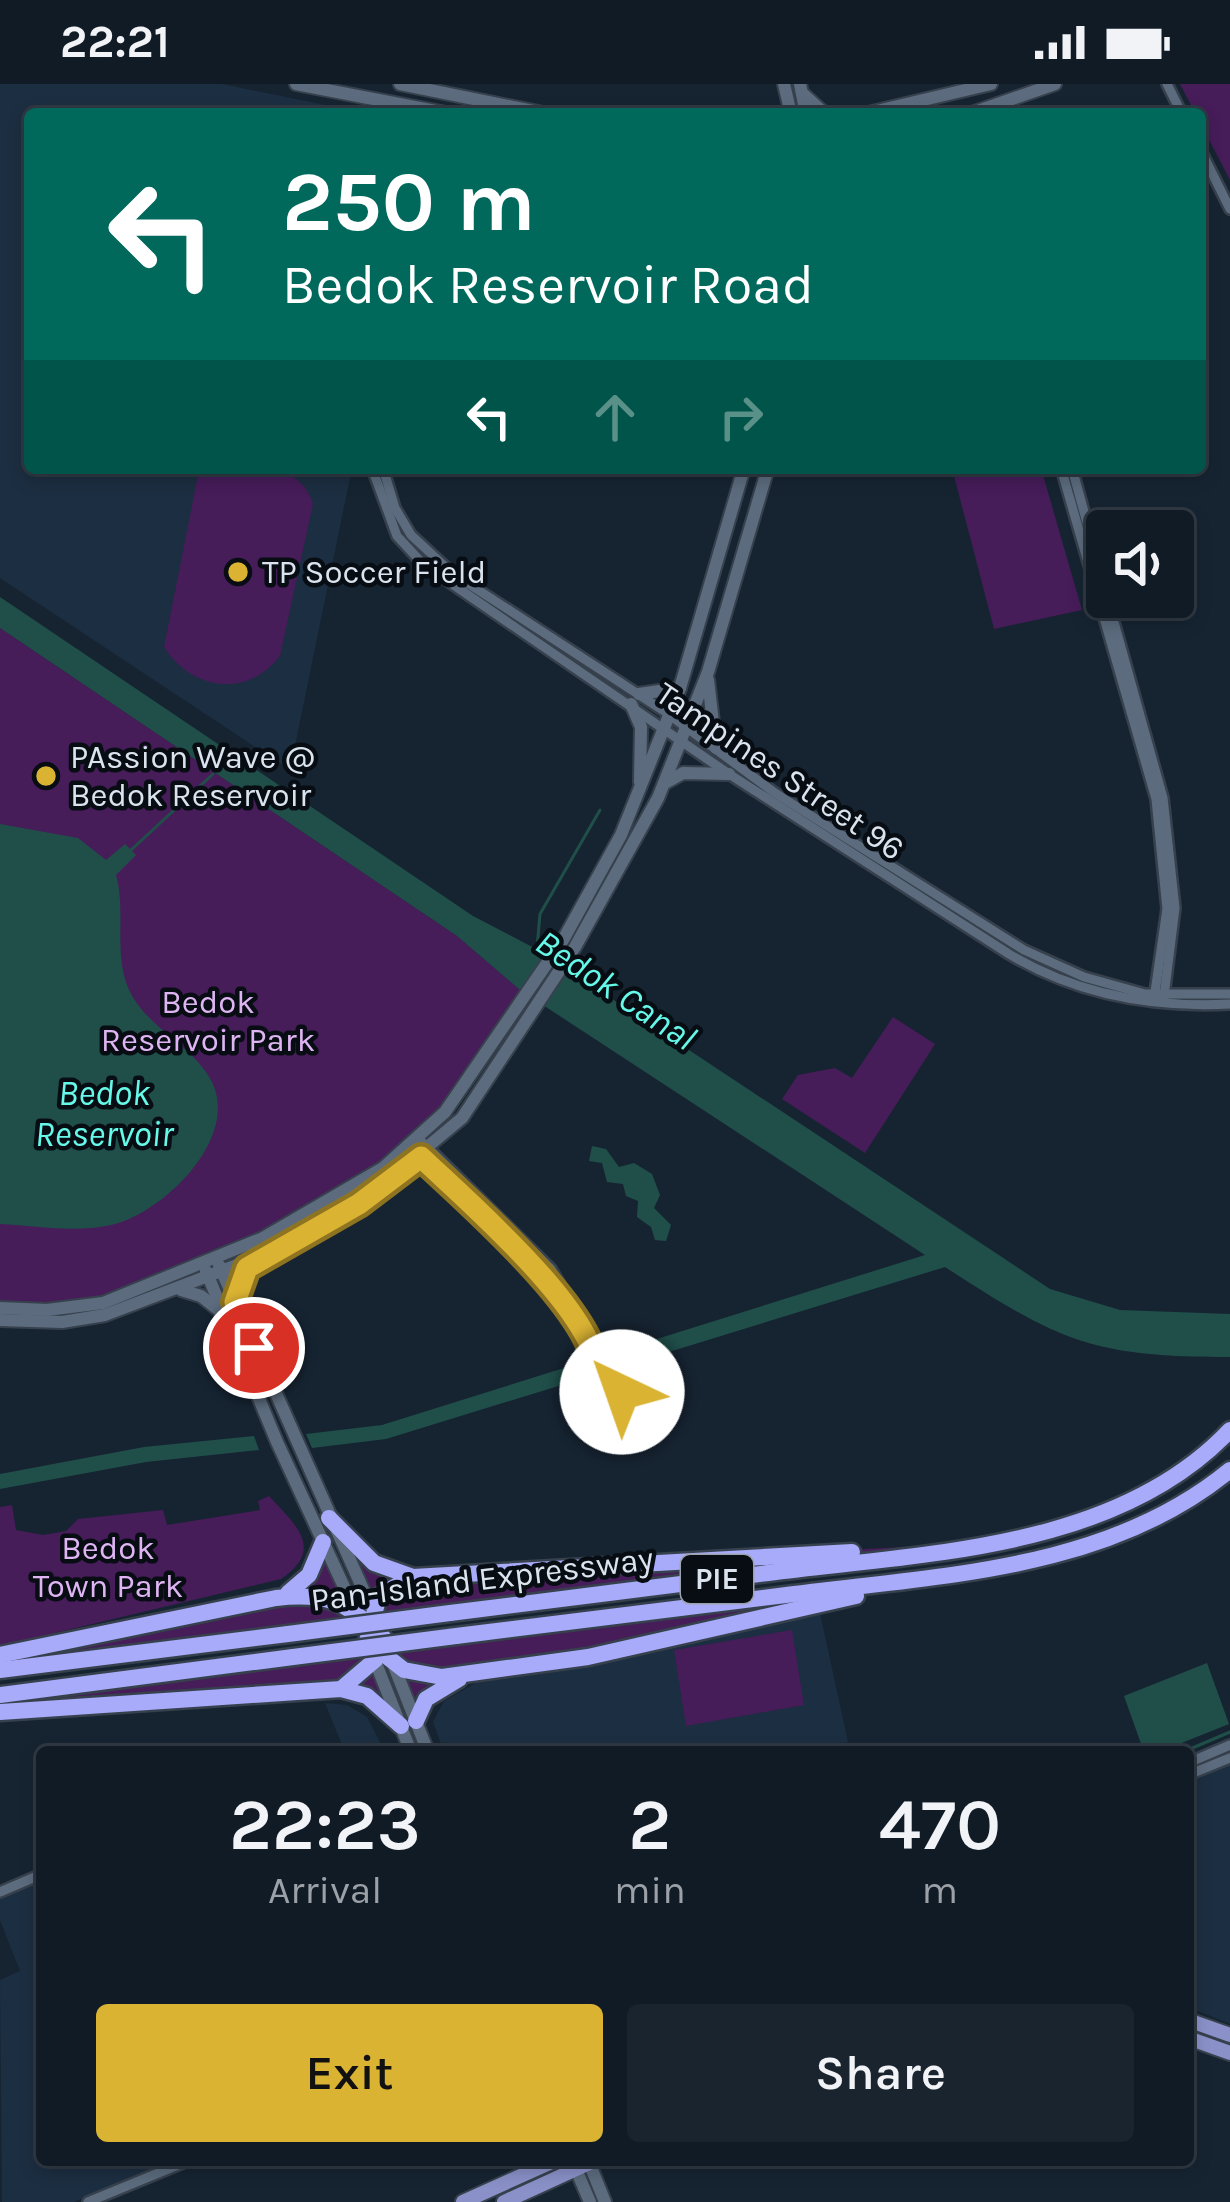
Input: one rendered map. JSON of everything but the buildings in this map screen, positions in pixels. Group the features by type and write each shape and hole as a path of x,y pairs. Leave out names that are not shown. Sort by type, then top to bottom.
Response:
{"highway":[{"name":"Pan-Island Expressway","path":"0,1670 985,1543 1067,1525 1131,1502 1183,1472 1230,1430"},
{"name":"Pan-Island Expressway","path":"0,1695 1008,1565 1091,1544 1173,1510 1230,1470"},
{"path":"329,1518 374,1563 413,1577 985,1543"},
{"path":"276,1598 305,1581 323,1543"},
{"path":"341,1689 374,1638 381,1594 413,1577"},
{"path":"0,1655 276,1598 328,1596 422,1677 471,1675 626,1650 867,1593 884,1584"},
{"path":"0,1712 341,1689 367,1696 408,1724 428,1697 471,1675"}],"main road":[{"path":"296,84 412,108"},
{"path":"889,108 991,84"},
{"path":"986,108 1055,84"},
{"path":"404,106 403,85 518,108"},
{"path":"0,1320 84,1320 178,1290 323,1207 414,1142 460,1092 514,1012 569,944 680,688 742,474"},
{"path":"0,1308 47,1310 103,1303 258,1257 359,1204 426,1153 462,1118 527,1020 664,784 708,673 766,474"},
{"path":"708,673 716,748"},
{"path":"639,789 641,727 635,699 680,688"},
{"path":"664,784 683,773 729,774"},
{"path":"235,1302 240,1279 258,1257"},
{"path":"213,1268 235,1302 329,1518 408,1724 424,1746"},
{"path":"213,1268 226,1316 323,1543 374,1638"},
{"path":"178,1290 201,1296 226,1316"},
{"path":"408,1724 410,1746"},
{"path":"1194,2022 1230,2035"},
{"path":"1194,2040 1230,2053"},
{"path":"463,2202 537,2166"},
{"path":"504,2202 578,2166"},
{"path":"584,2166 590,2202"},
{"path":"586,2166 605,2202"}],"street":[{"path":"1206,160 1229,204"},
{"name":"Tampines Street 96","path":"374,474 397,536 423,564 635,699"},
{"name":"Tampines Street 96","path":"385,474 395,508 432,556 667,721 729,774 1031,968 1089,989 1230,1004"},
{"path":"1063,474 1156,799 1167,909 1159,1000"},
{"path":"1074,474 1086,520"},
{"path":"1113,618 1166,817 1175,908 1159,1000"},
{"name":"Tampines Street 96","path":"682,733 716,748 775,793 1024,950 1097,982 1159,1000 1230,994"},
{"path":"414,1142 550,1283 598,1357 600,1376 593,1405 609,1412 622,1400 615,1382 600,1376"},
{"path":"1194,1760 1230,1745"},
{"path":"1194,1773 1230,1758"},
{"path":"0,1892 36,1877"},
{"path":"88,2202 175,2166"}],"shaded area":[{"path":"0,84 222,84 340,108 24,108 24,474 351,474 290,770 0,578"},
{"path":"820,1613 848,1742 837,1746 442,1746 433,1722 444,1701 476,1683 619,1659"},
{"path":"325,1703 347,1705 367,1717 382,1746 343,1746"},
{"path":"1230,1765 1230,2024 1194,2009 1194,1780"},
{"path":"36,1882 36,2166 161,2166 74,2202 2,2202 0,1980 20,1971 0,1920 0,1897"}],"green space":[{"path":"1180,84 1230,84 1230,180 1206,134 1206,108 1192,108"},
{"path":"198,474 287,474 296,479 313,504 280,656 252,679 220,684 189,673 164,647"},
{"path":"954,474 1043,474 1082,610 994,629"},
{"name":"Bedok Reservoir Park","path":"0,628 457,936 520,990 507,1008 512,1011 458,1090 417,1134 355,1183 338,1186 284,1224 131,1290 70,1305 0,1302"},
{"path":"893,1017 935,1044 865,1153 782,1099 798,1075 835,1068 852,1078"},
{"name":"Bedok Town Park","path":"269,1496 295,1526 304,1546 295,1568 281,1579 0,1646 0,1507 12,1505 16,1530 43,1535 66,1531 78,1519 163,1510 167,1525 260,1510 258,1501"},
{"path":"347,1539 393,1573 982,1543 384,1621 373,1611"},
{"path":"324,1543 350,1618 0,1670 0,1656 289,1592"},
{"path":"882,1584 470,1674 418,1711 393,1664 399,1659 393,1644"},
{"path":"792,1630 804,1705 686,1726 674,1650"},
{"path":"361,1648 369,1667 374,1660 400,1726 357,1692 0,1712 0,1695"}],"water":[{"path":"0,597 473,916 538,950 1050,1289 1120,1310 1230,1314 1230,1357 1143,1353 1078,1340 1018,1312 945,1267 386,1439 312,1448 306,1434 382,1425 925,1255 520,990 457,936 0,628"},
{"name":"Bedok Reservoir","path":"0,824 78,838 106,860 125,844 136,855 116,875 127,985 144,1012 193,1056 212,1082 218,1104 215,1127 191,1171 152,1206 111,1225 70,1229 0,1224"},
{"path":"592,1146 606,1149 619,1167 634,1163 652,1174 660,1195 654,1208 671,1225 666,1241 655,1240 651,1227 637,1217 638,1201 626,1196 623,1184 607,1182 602,1163 589,1161"},
{"path":"254,1436 259,1450 146,1462 0,1489 0,1474 144,1447"},
{"path":"1207,1663 1229,1724 1174,1746 1142,1746 1124,1696"}],"waterway":[{"path":"131,850 213,774"},
{"name":"Bedok Canal","path":"537,948 540,914 600,810"},
{"path":"1194,1747 1230,1732"}],"place":[{"name":"TP Soccer Field","path":"238,572"},
{"name":"PAssion Wave @ Bedok Reservoir","path":"46,776"}],"route":[{"path":"254,1348 235,1302 247,1268 258,1257 359,1204 421,1157 550,1283 591,1352 598,1374 595,1384 612,1380 622,1392"}]}
